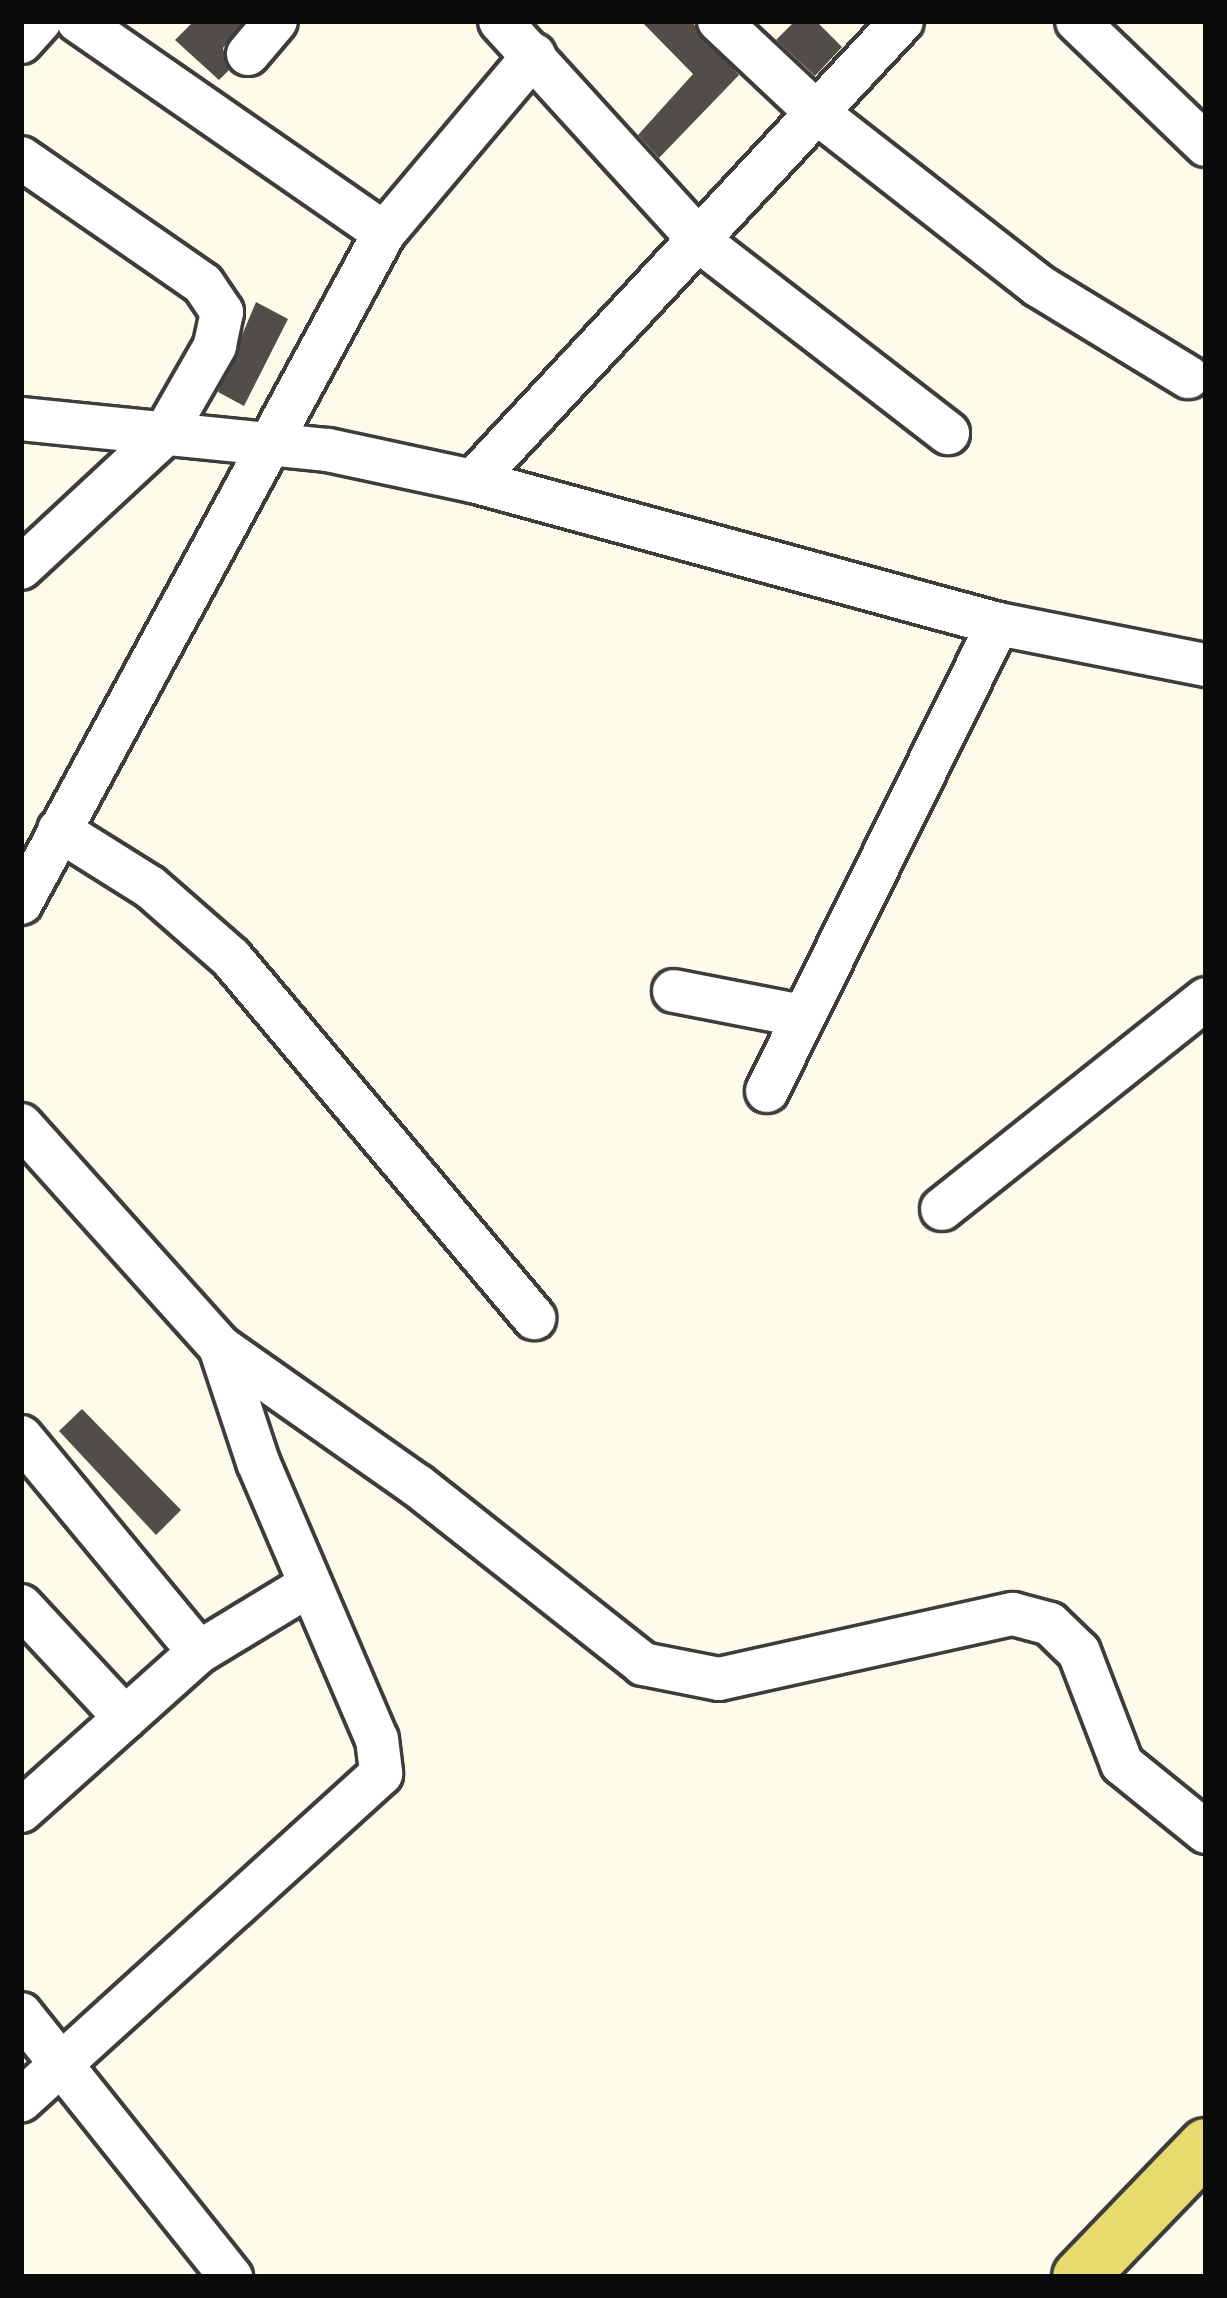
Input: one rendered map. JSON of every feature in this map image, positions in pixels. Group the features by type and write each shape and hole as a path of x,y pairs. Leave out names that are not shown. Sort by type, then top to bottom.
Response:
{"main road":[{"path":"1080,2277 1206,2146"}],"street":[{"path":"21,42 40,21"},
{"path":"78,21 384,233"},
{"path":"248,54 276,21"},
{"path":"500,21 702,243 947,433"},
{"path":"719,21 815,111 1039,286 1188,377"},
{"path":"473,481 702,243 815,111 902,21"},
{"path":"1077,21 1206,145"},
{"path":"21,903 265,443 384,233 534,55"},
{"path":"21,158 203,284 223,312 214,346 164,436 21,568"},
{"path":"21,418 265,443 473,481 998,624 1206,665"},
{"path":"766,1091 998,624"},
{"path":"58,830 150,887 231,958 534,1318"},
{"path":"674,991 803,1016"},
{"path":"942,1209 1206,999"},
{"path":"21,1125 220,1347 418,1486 643,1664 719,1679 1012,1614 1050,1624 1078,1652 1121,1763 1206,1832"},
{"path":"21,2101 60,2060 381,1774 377,1739 308,1586 220,1347"},
{"path":"21,1437 200,1652"},
{"path":"21,1811 200,1652 308,1586"},
{"path":"21,1606 125,1718"},
{"path":"21,2014 231,2277"}],"building":[{"path":"194,21 243,21 223,48 229,70 219,80 175,40"},
{"path":"641,21 691,21 739,75 659,158 638,135 693,74"},
{"path":"795,21 816,21 842,47 815,76 776,40"},
{"path":"256,302 288,319 244,406 218,392"},
{"path":"82,1409 181,1510 156,1535 59,1431"}]}
